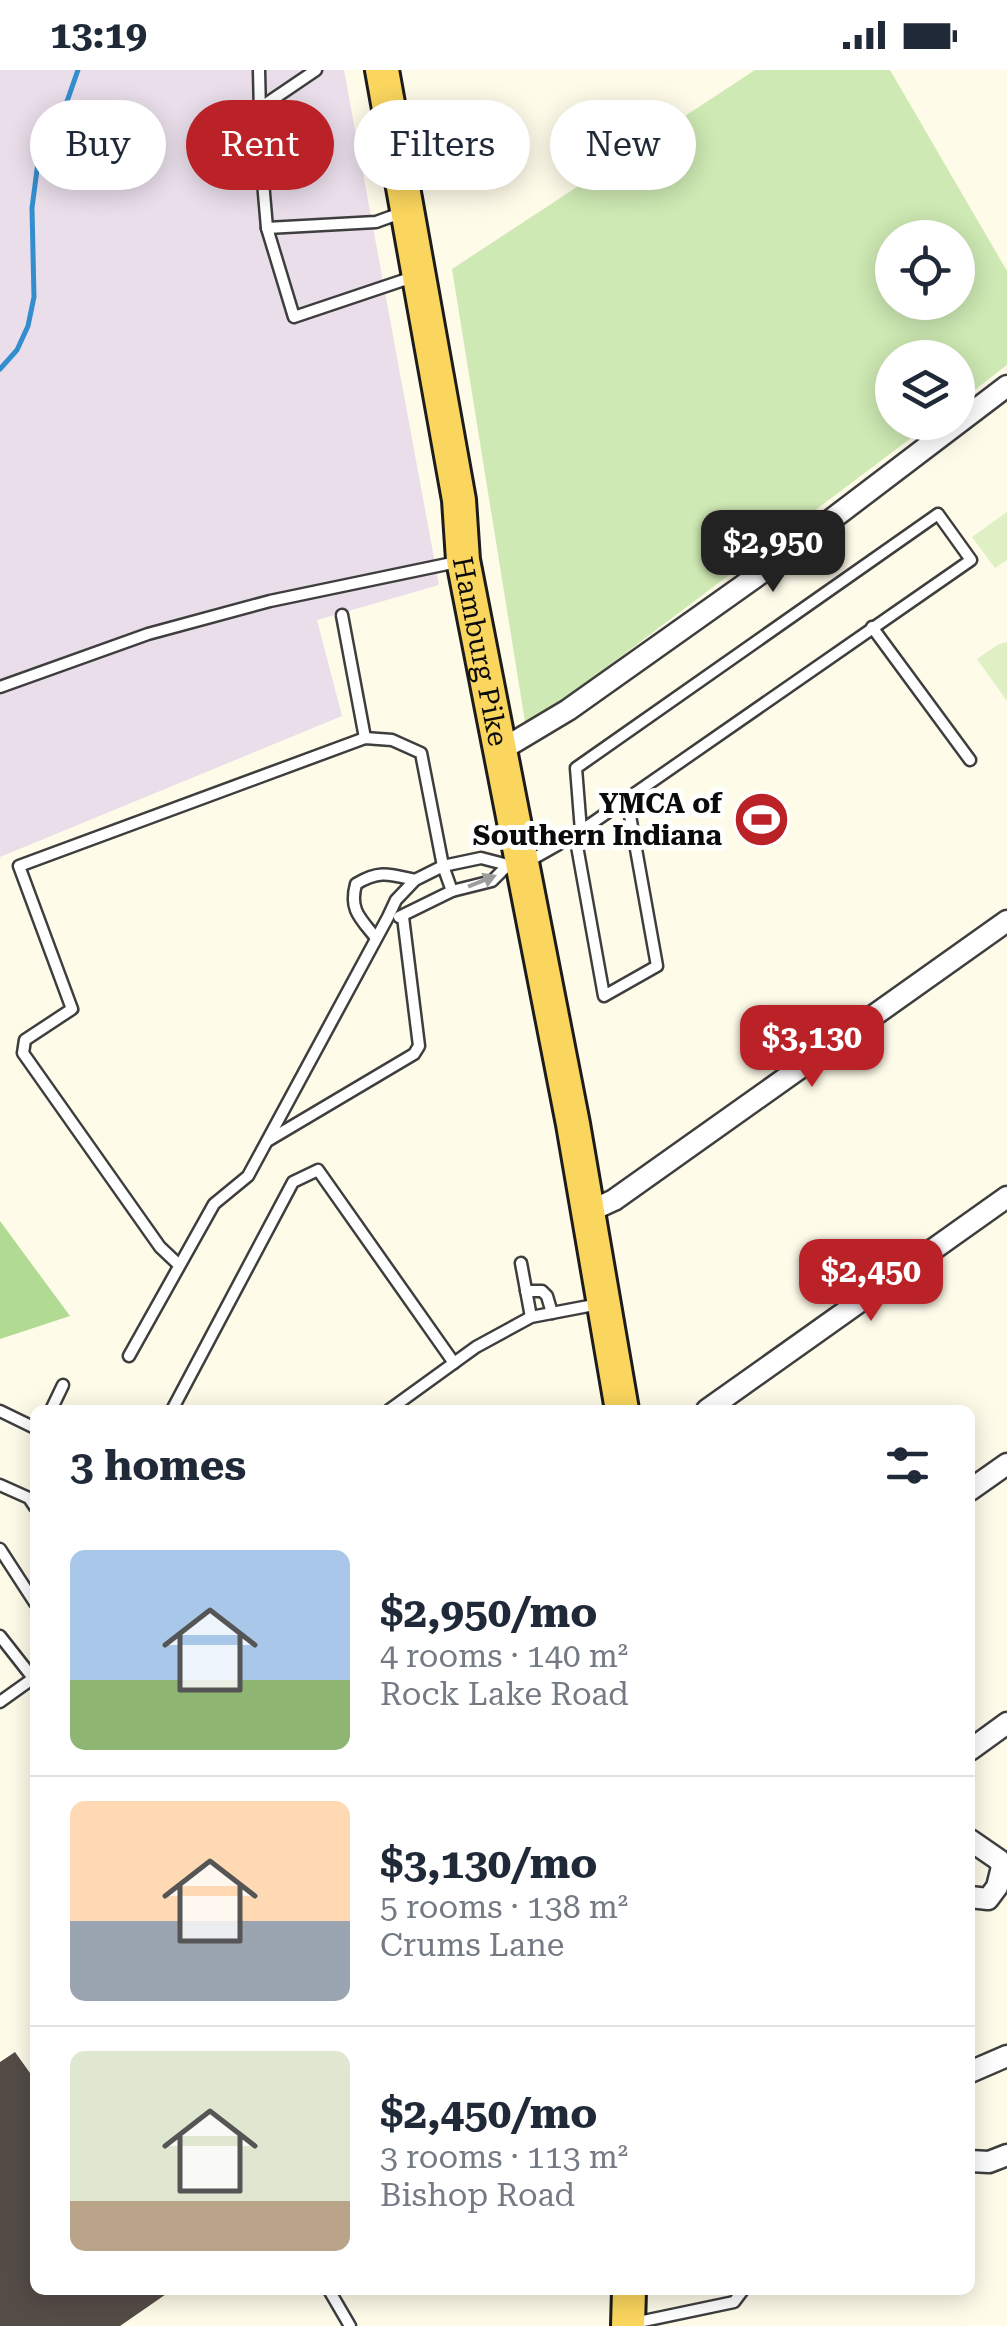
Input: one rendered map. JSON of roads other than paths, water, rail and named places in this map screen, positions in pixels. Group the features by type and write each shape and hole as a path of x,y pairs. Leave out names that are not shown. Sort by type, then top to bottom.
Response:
{"main road":[{"name":"Hamburg Pike","path":"382,70 459,500 463,560 501,750 515,864 588,1212 621,1405"},
{"path":"628,2325 629,2295"}],"street":[{"path":"501,750 568,710 761,573 1007,386"},
{"path":"588,1212 614,1200 1007,921"},
{"path":"713,1405 1007,1197"},
{"path":"975,1486 1007,1464"},
{"path":"975,1746 1007,1722"},
{"path":"975,1844 999,1860 1002,1867 997,1887 988,1899 975,1898"},
{"path":"975,2070 1007,2056"},
{"path":"975,2161 989,2162 1007,2154"}],"lane":[{"path":"259,70 260,100"},
{"path":"272,100 316,70"},
{"path":"265,190 267,228 294,318 419,275"},
{"path":"267,228 376,222 408,211"},
{"path":"388,917 403,917 452,891 492,882 515,864 578,833 971,560 938,514 576,768 578,833 604,996 657,966 627,799"},
{"path":"0,687 148,634 270,601 463,560"},
{"path":"342,615 365,738"},
{"path":"872,627 970,760"},
{"path":"179,1265 160,1247 24,1053 26,1040 72,1009 19,866 365,738 392,740 421,753 443,866 452,891"},
{"path":"129,1356 214,1204 248,1176 396,900 415,880 443,866 480,858 515,864"},
{"path":"376,938 356,912 352,898 356,884 385,873 415,880"},
{"path":"267,1141 414,1054 420,1046 403,917"},
{"path":"175,1405 293,1182 318,1170 454,1363"},
{"path":"521,1263 532,1317"},
{"path":"526,1292 542,1291 552,1313"},
{"path":"396,1405 476,1347 532,1317 605,1303"},
{"path":"53,1405 63,1385"},
{"path":"0,1411 30,1426"},
{"path":"0,1485 30,1498"},
{"path":"0,1550 30,1595"},
{"path":"2,1643 30,1673"},
{"path":"0,1702 30,1680"},
{"path":"332,2295 350,2326"},
{"path":"628,2325 734,2302 739,2295"}],"waterway":[{"path":"0,369 17,350 28,326 34,297 32,208 38,162 64,110 78,70"}],"place":[{"name":"YMCA of Southern Indiana","path":"761,819"}]}
